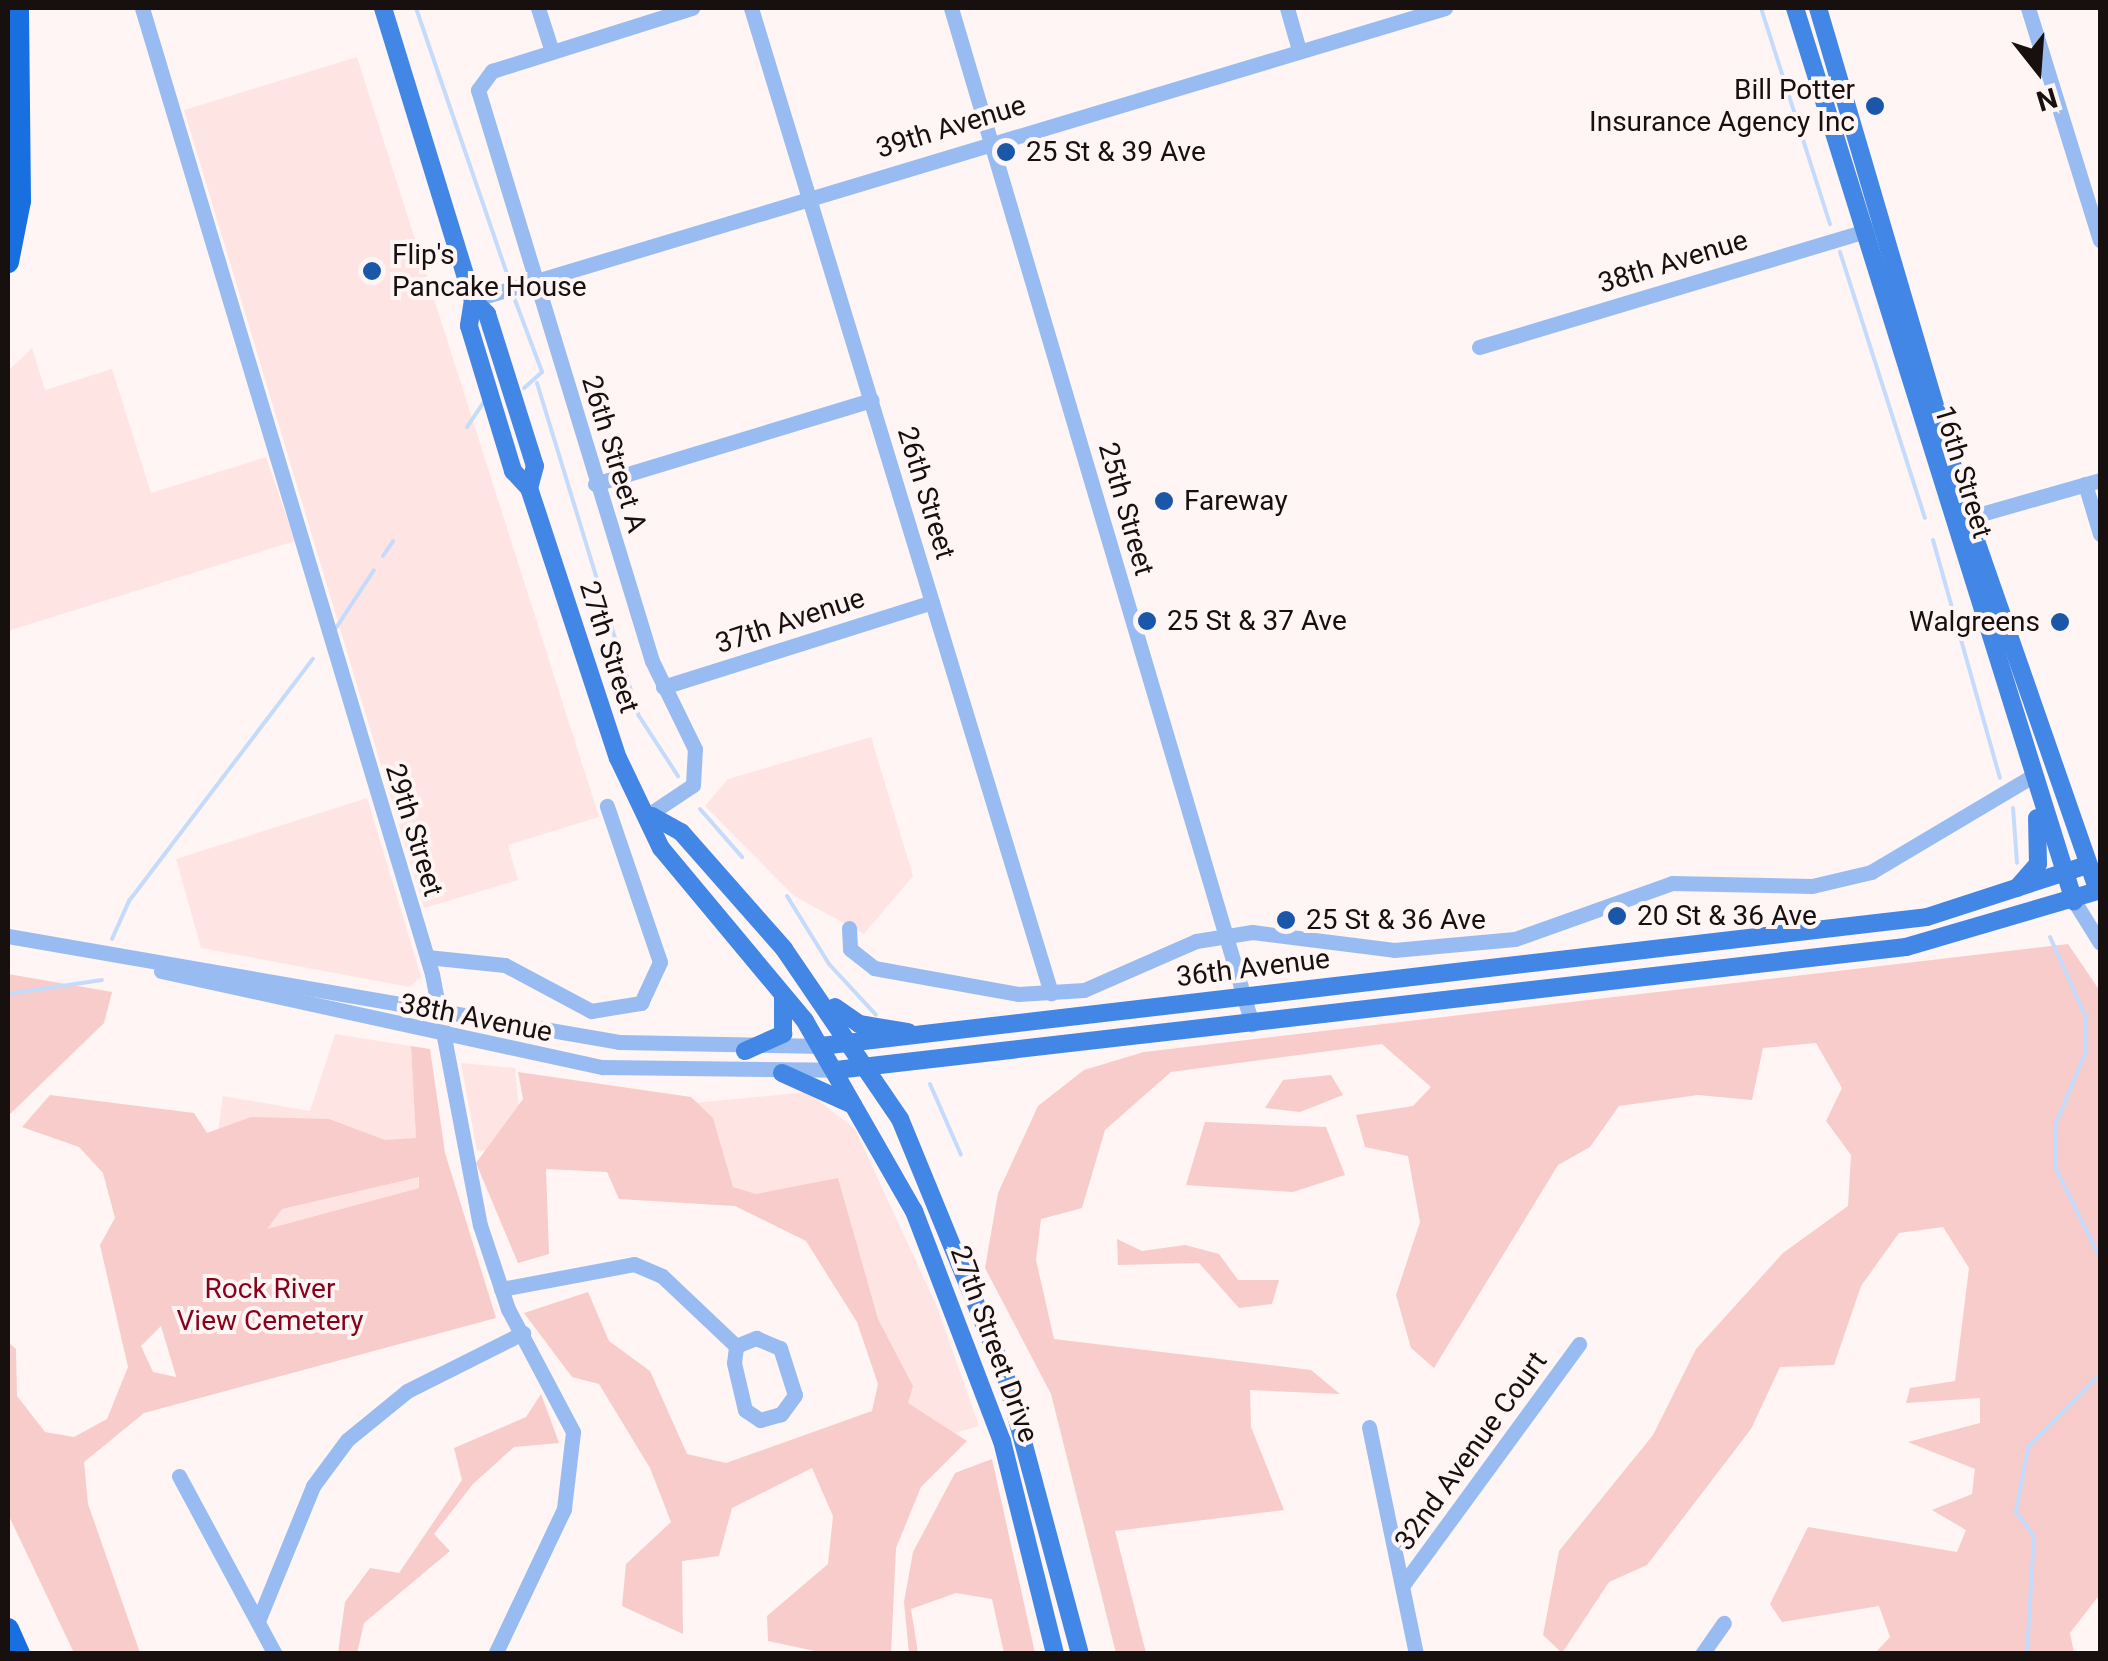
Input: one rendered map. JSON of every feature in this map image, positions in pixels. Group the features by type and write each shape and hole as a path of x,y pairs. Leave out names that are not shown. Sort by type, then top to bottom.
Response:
{"highway":[{"path":"8,262 20,201 18,8"},
{"path":"8,1629 19,1654"}],"main road":[{"name":"27th Street","path":"383,8 473,300 487,314 535,466 529,488 599,712 651,815 661,848 780,987 836,1070"},
{"name":"16th Street","path":"1795,8 1863,232 1958,521 2094,862 2100,892"},
{"name":"16th Street","path":"1818,8 1882,226 1958,521 2033,782 2074,901"},
{"path":"2000,900 2038,864 2033,782"},
{"name":"27th Street","path":"651,815 681,832 816,990 870,1068"},
{"name":"36th Avenue","path":"821,1046 1890,922 2000,900 2094,862"},
{"name":"36th Avenue","path":"836,1070 1906,947 2100,892"},
{"path":"744,1051 786,1028 780,987"},
{"path":"816,990 850,1020 918,1036"},
{"path":"900,1119 898,1081 930,1061"},
{"name":"27th Street Drive","path":"870,1068 900,1119 1006,1378 1080,1654"},
{"name":"27th Street Drive","path":"836,1070 914,1211 986,1394 1055,1654"},
{"path":"782,1073 859,1110"}],"street":[{"name":"29th Street","path":"142,8 426,957 439,1009 440,1036 501,1289 563,1403 575,1462 564,1509 495,1654"},
{"path":"538,8 552,52 692,8"},
{"name":"26th Street","path":"751,8 1051,993"},
{"name":"25th Street","path":"951,8 1252,1024"},
{"path":"1287,8 1299,50"},
{"name":"39th Avenue","path":"473,300 809,195 1444,8"},
{"path":"2028,8 2100,240"},
{"name":"26th Street A","path":"552,52 480,82 595,484 663,687 694,749 696,774 686,794 651,815"},
{"name":"38th Avenue","path":"1479,347 1882,226"},
{"path":"595,484 872,400"},
{"path":"1958,521 2093,482 2100,534"},
{"name":"37th Avenue","path":"663,687 932,602"},
{"name":"36th Avenue","path":"849,928 850,949 874,968 947,986 1051,993 1110,982 1227,935 1438,948 1566,928 1672,883 1830,883 1894,861 2033,782"},
{"path":"426,957 506,965 591,1011 641,1003 660,962 607,806"},
{"name":"16th Street","path":"2074,901 2100,943"},
{"name":"38th Avenue","path":"8,936 619,1042 744,1051 821,1046"},
{"name":"38th Avenue","path":"114,957 440,1036 603,1067 782,1073 836,1070"},
{"path":"501,1289 634,1264 662,1276 736,1346 745,1410 760,1420 781,1414 795,1396 780,1348 756,1338 736,1346"},
{"path":"258,1621 313,1486 347,1440 407,1391 523,1334"},
{"name":"32nd Avenue Court","path":"1402,1586 1579,1344"},
{"path":"1368,1427 1416,1654"},
{"path":"179,1476 276,1654"},
{"path":"1702,1654 1724,1623"}],"shaded area":[{"path":"357,57 599,817 508,845 518,880 424,908 184,110"},
{"path":"32,348 45,390 112,369 151,493 266,457 295,541 8,631 8,371"},
{"path":"871,737 913,876 864,934 794,896 705,806 728,779"},
{"path":"367,798 421,977 410,987 201,948 176,859"},
{"path":"335,1034 411,1046 419,1188 202,1247 223,1096 310,1111"},
{"path":"461,1063 515,1068 523,1147 477,1151"},
{"path":"808,1092 855,1129 937,1307 979,1426 914,1445 829,1185 709,1205 682,1104"}],"green space":[{"path":"2068,944 2100,991 2100,1594 2070,1633 2074,1653 1875,1653 1890,1637 1879,1606 1782,1622 1770,1604 1808,1527 1957,1552 1966,1530 1932,1510 1972,1494 1975,1469 1908,1442 1980,1423 1980,1398 1906,1403 1910,1388 1955,1381 1969,1268 1943,1227 1899,1233 1861,1286 1834,1365 1780,1367 1751,1429 1647,1565 1609,1582 1562,1653 1543,1635 1559,1551 1653,1435 1696,1349 1783,1253 1848,1206 1851,1155 1826,1121 1842,1088 1816,1043 1763,1048 1752,1100 1698,1095 1619,1106 1590,1147 1558,1165 1434,1368 1411,1348 1396,1295 1420,1222 1408,1156 1365,1147 1356,1115 1413,1106 1431,1087 1382,1044 1171,1072 1105,1130 1082,1208 1041,1219 1036,1260 1054,1339 1311,1370 1340,1394 1250,1390 1251,1427 1284,1510 1115,1531 1146,1653 1116,1653 1051,1394 985,1268 998,1193 1038,1106 1084,1070 1144,1052"},
{"path":"8,974 112,992 104,1023 8,1116"},
{"name":"Rock River View Cemetery","path":"411,1046 430,1049 445,1153 496,1318 144,1413 84,1462 88,1504 140,1653 74,1653 8,1514 8,1342 16,1349 17,1396 45,1432 74,1437 107,1419 128,1367 100,1245 115,1218 103,1173 79,1147 22,1127 50,1095 194,1113 207,1133 251,1117 329,1119 385,1140 416,1138","holes":["419,1177 419,1188 267,1229 282,1209","161,1326 176,1376 176,1377 153,1372 141,1346"]},
{"path":"518,1072 691,1097 713,1118 733,1187 756,1194 838,1178 878,1319 913,1386 908,1403 967,1441 921,1487 896,1548 891,1653 824,1653 768,1641 767,1616 828,1564 833,1516 812,1468 732,1508 719,1556 682,1561 683,1634 622,1606 626,1564 671,1522 650,1468 599,1384 572,1377 524,1313 588,1292 609,1341 650,1371 687,1454 726,1463 872,1411 878,1384 857,1322 806,1241 735,1206 619,1199 607,1172 546,1169 549,1254 518,1263 476,1163 523,1099"},
{"path":"1331,1075 1343,1095 1300,1112 1265,1108 1283,1080"},
{"path":"1205,1122 1326,1127 1345,1175 1293,1192 1186,1185"},
{"path":"1117,1239 1142,1251 1185,1245 1219,1254 1238,1280 1279,1280 1272,1304 1239,1308 1199,1263 1118,1265"},
{"path":"541,1394 559,1443 514,1447 473,1484 434,1534 450,1551 364,1623 357,1653 338,1653 345,1602 370,1568 399,1573 462,1480 454,1448 526,1417"},
{"path":"992,1459 1035,1653 1004,1653 992,1599 956,1593 911,1609 918,1653 909,1653 904,1602 913,1552 955,1473"}],"waterway":[{"path":"416,8 509,280"},
{"path":"1761,8 1830,224"},
{"path":"1840,252 1925,518"},
{"path":"515,300 542,372 524,388"},
{"path":"537,383 639,716 678,776"},
{"path":"467,427 483,403"},
{"path":"1933,540 2000,778"},
{"path":"383,556 393,541"},
{"path":"336,628 374,570"},
{"path":"112,939 129,901 313,659"},
{"path":"2013,808 2017,863"},
{"path":"700,809 742,857"},
{"path":"787,896 829,964 876,1015"},
{"path":"2050,937 2086,1017 2086,1051 2056,1123 2055,1167 2100,1258"},
{"path":"8,994 102,980"},
{"path":"930,1084 961,1155"},
{"path":"2027,1654 2034,1536 2016,1512 2028,1447 2100,1374"}],"place":[{"name":"Bill Potter Insurance Agency Inc","path":"1875,106"},
{"name":"25 St & 39 Ave","path":"1006,152"},
{"name":"Flip's Pancake House","path":"372,271"},
{"name":"Fareway","path":"1164,501"},
{"name":"25 St & 37 Ave","path":"1147,621"},
{"name":"Walgreens","path":"2060,622"},
{"name":"20 St & 36 Ave","path":"1617,916"},
{"name":"25 St & 36 Ave","path":"1286,920"}]}
